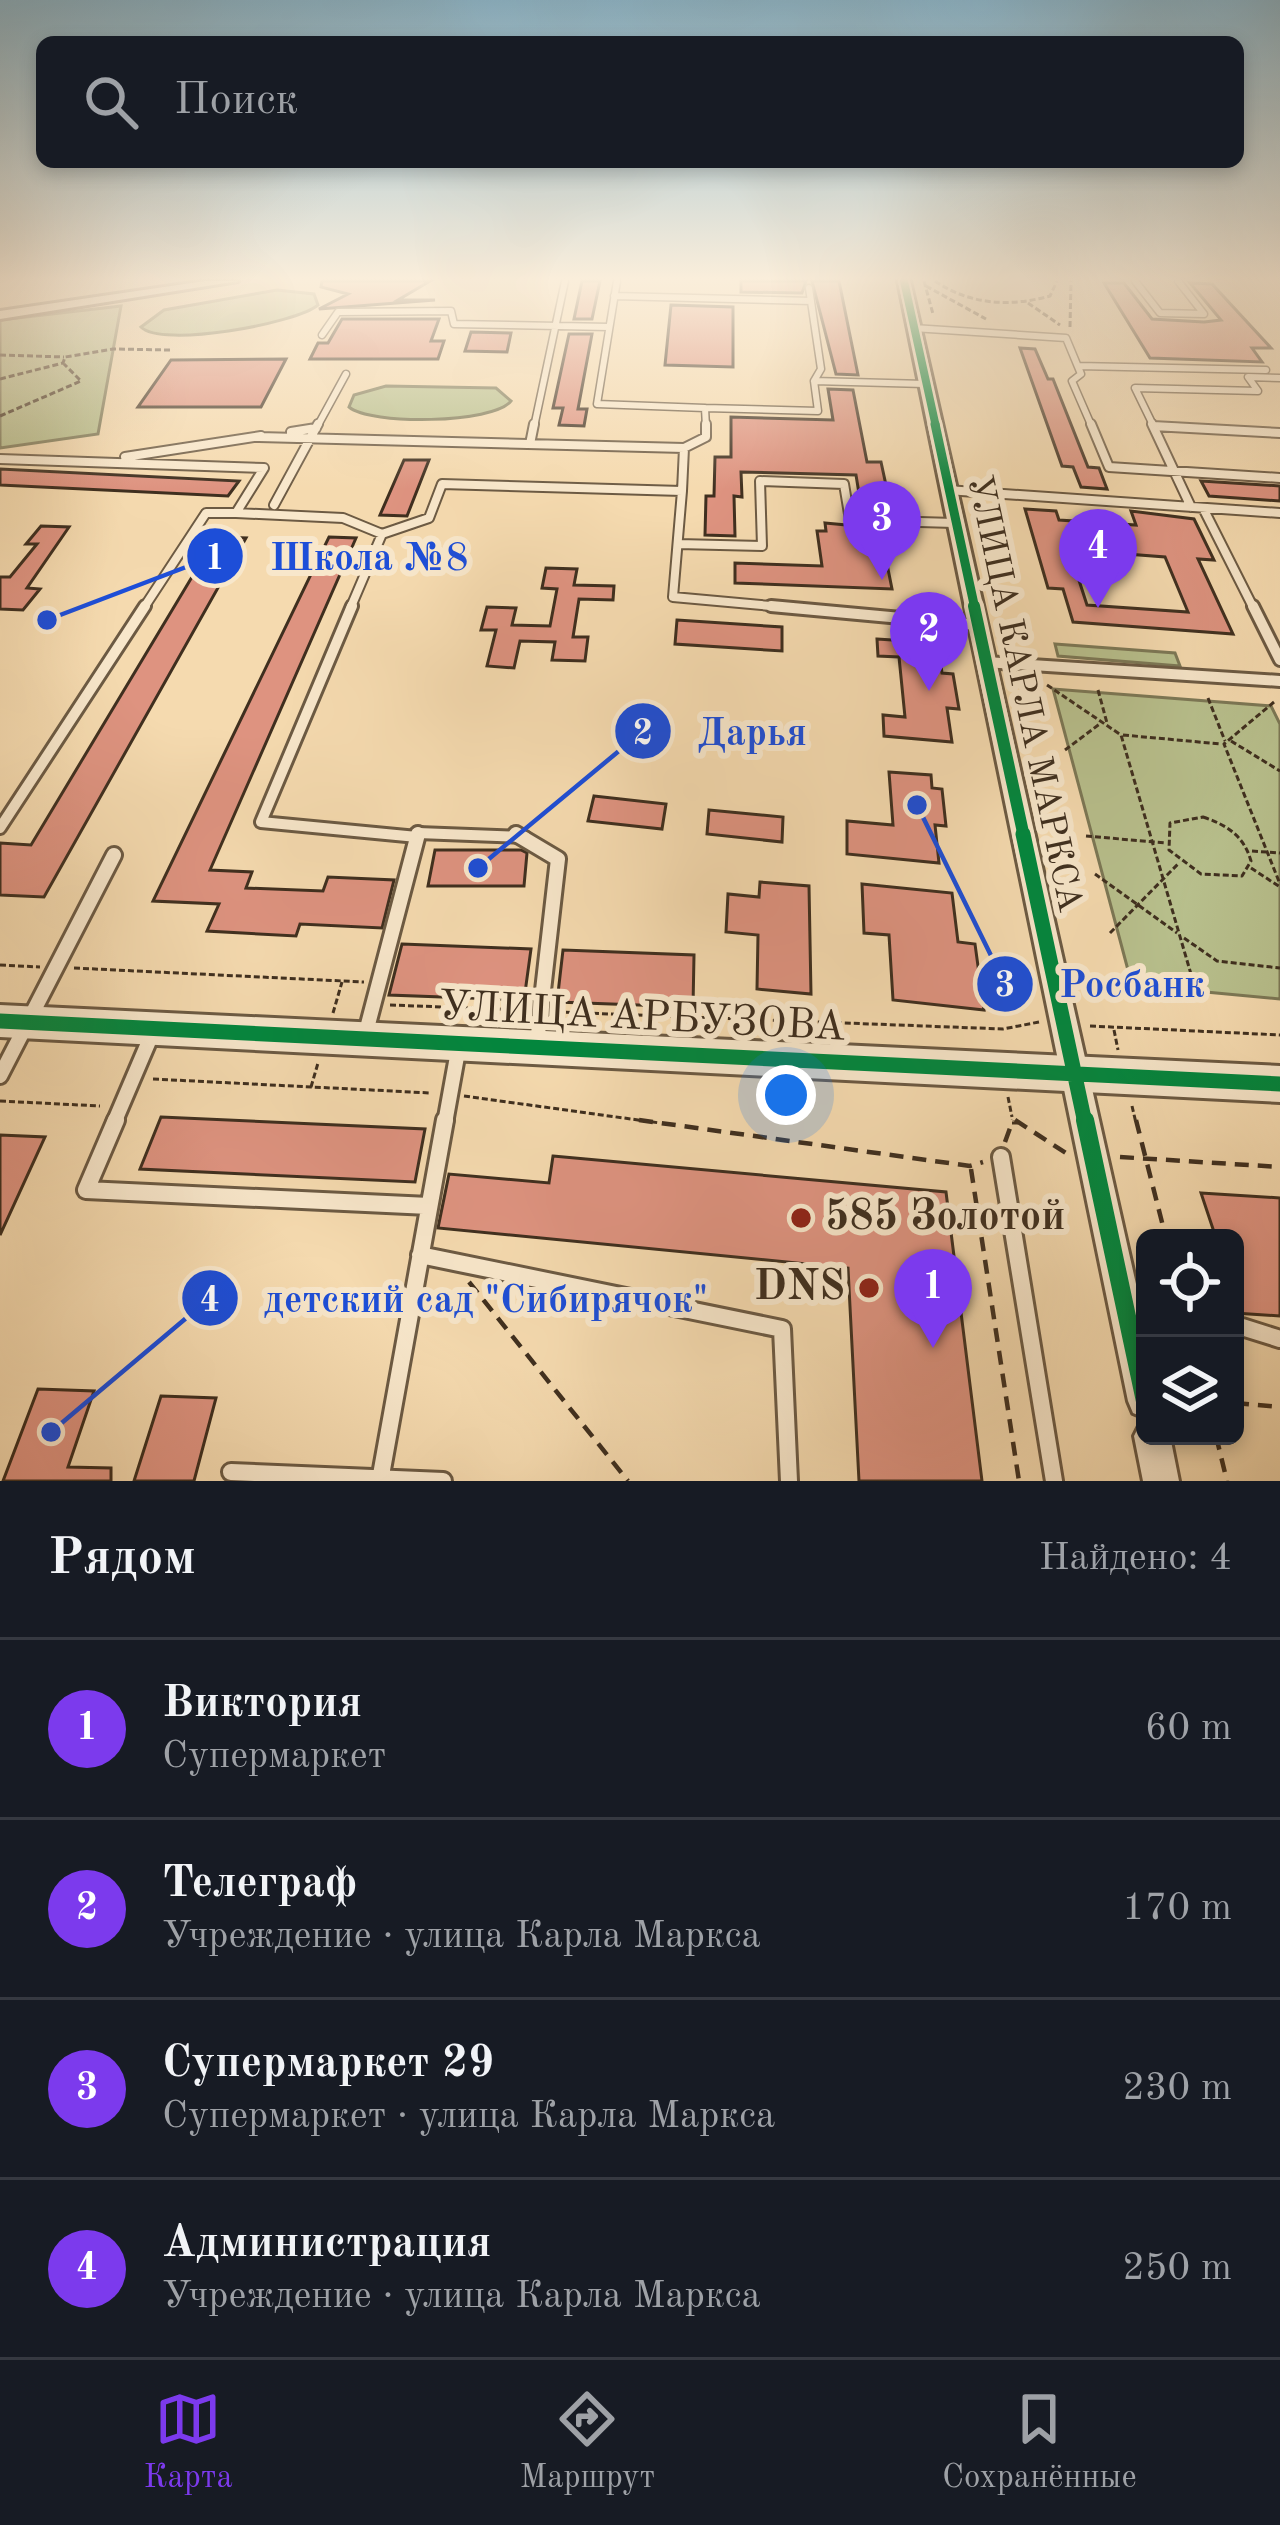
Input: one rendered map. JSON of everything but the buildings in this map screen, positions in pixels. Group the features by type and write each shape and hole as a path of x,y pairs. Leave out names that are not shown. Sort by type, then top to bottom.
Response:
{"street":[{"name":"УЛИЦА КАРЛА МАРКСА","path":"924,350 925,384 947,490 1136,1358"},
{"name":"УЛИЦА АРБУЗОВА","path":"14,1021 154,1028 369,1021 459,1042 538,1028 1076,1073 1280,1084"},
{"path":"1154,1445 1162,1481"}],"lane":[{"path":"530,444 550,350"},
{"path":"605,350 597,404 818,411 814,381 821,369 818,350"},
{"path":"1071,350 1082,374 1072,381 1109,467 1280,478"},
{"path":"1078,366 1280,374"},
{"path":"1126,369 1174,471 1280,660"},
{"path":"274,506 346,374"},
{"path":"1135,388 1258,391 1248,377 1280,374"},
{"path":"814,381 925,384"},
{"path":"259,436 684,448 706,437 705,408"},
{"path":"1153,426 1280,434"},
{"path":"98,461 316,428"},
{"path":"684,448 673,597 977,625"},
{"path":"0,459 264,468 236,514"},
{"path":"678,544 762,546 760,481 844,484 850,520 954,523"},
{"path":"0,828 206,513 343,518 382,534 429,518 442,484 682,491"},
{"path":"252,488 287,516"},
{"path":"947,490 1280,513"},
{"path":"382,534 261,822 520,834 558,859 538,1028"},
{"path":"985,662 1280,681"},
{"path":"369,1021 418,832"},
{"path":"0,1076 14,1021 56,967 114,855"},
{"path":"154,1028 86,1190 429,1206"},
{"path":"381,1475 459,1042"},
{"path":"1000,1157 1054,1481"},
{"path":"420,1256 782,1329 789,1481"},
{"path":"1244,1328 1280,1339"},
{"path":"231,1472 443,1481"}],"path":[{"path":"0,379 112,350"},
{"path":"0,356 64,360 81,381 0,416"},
{"path":"1047,685 1121,735 1227,742 1280,771"},
{"path":"1098,690 1105,724"},
{"path":"1208,698 1280,886"},
{"path":"1227,742 1274,702"},
{"path":"1065,750 1105,724"},
{"path":"1121,735 1198,998"},
{"path":"1203,817 1234,831 1249,850 1250,867 1242,876 1222,880 1180,862 1166,842 1167,828 1174,820 1203,817"},
{"path":"1085,836 1166,842"},
{"path":"1249,850 1280,853"},
{"path":"1110,933 1180,862"},
{"path":"1250,867 1280,886"},
{"path":"1095,874 1217,961 1280,968"},
{"path":"0,965 379,982"},
{"path":"369,1021 538,1028 1003,1029 1033,1022 1280,1035"},
{"path":"1113,1028 1164,1229"},
{"path":"134,1078 450,1094 970,1166 1000,1157 1012,1119 1061,1154 1280,1167"},
{"path":"0,1101 121,1107"},
{"path":"970,1166 1019,1481"},
{"path":"453,1262 628,1481"},
{"path":"1244,1403 1280,1407"},
{"path":"1218,1445 1227,1481"}],"green space":[{"path":"0,350 113,350 98,434 0,448"},
{"path":"386,386 496,388 511,401 481,414 431,419 381,417 349,407 354,395"},
{"path":"1055,644 1175,653 1180,666 1058,656"},
{"path":"1053,689 1271,706 1280,724 1280,999 1132,985"}],"cycle path":[{"path":"919,350 1136,1359"},
{"path":"0,1021 1280,1084"}],"place":[{"name":"Супермаркет 29","path":"882,580"},
{"name":"Администрация","path":"1098,608"},
{"name":"Школа №8","path":"47,620"},
{"name":"Телеграф","path":"929,691"},
{"name":"Росбанк","path":"917,805"},
{"name":"Дарья","path":"478,868"},
{"name":"585 Золотой","path":"801,1218"},
{"name":"DNS","path":"869,1288"},
{"name":"Виктория","path":"933,1348"},
{"name":"детский сад \"Сибирячок\"","path":"51,1432"}]}
